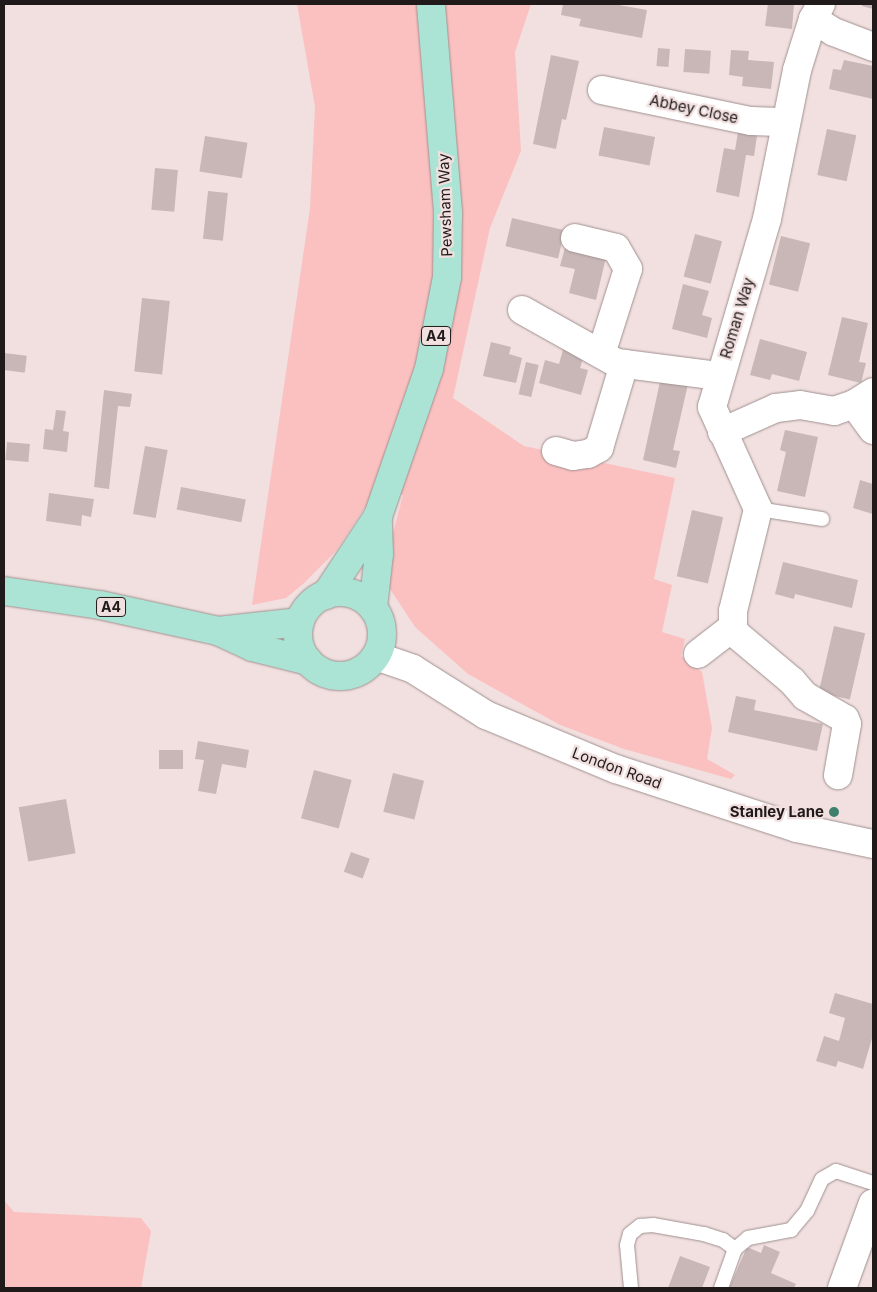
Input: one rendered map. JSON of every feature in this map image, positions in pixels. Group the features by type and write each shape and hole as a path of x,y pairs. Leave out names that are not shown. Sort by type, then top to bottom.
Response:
{"main road":[{"name":"Pewsham Way","path":"326,595 378,516 430,369 447,277 448,212 431,4"},
{"name":"Pewsham Way","path":"373,608 379,554 378,516"},
{"name":"A4","path":"4,591 100,605 218,631 252,647 308,661 329,675 342,676 368,666 376,656 382,631 373,608"},
{"path":"326,595 352,594 373,608"},
{"name":"A4","path":"300,622 306,610 326,595"},
{"path":"218,631 300,622 299,646 308,661"}],"street":[{"path":"817,11 834,32 873,46"},
{"name":"Roman Way","path":"758,509 712,407 767,219 786,122 817,11"},
{"name":"Abbey Close","path":"602,90 751,121 786,122"},
{"path":"556,451 573,456 588,454 599,448 628,269 616,248 575,238"},
{"path":"522,310 545,334 612,359 720,376"},
{"path":"722,432 776,408 800,405 834,411 864,398 873,430"},
{"path":"758,509 733,611 733,627 736,634 792,681 808,699 834,710 845,719 847,724 838,775"},
{"path":"698,654 733,627"},
{"name":"London Road","path":"376,656 413,669 486,715 589,758 796,828 873,844"},
{"path":"842,1288 873,1203"}],"lane":[{"path":"758,509 822,519"},
{"path":"721,1288 735,1249 748,1238 791,1230 807,1211 822,1179 836,1172 873,1183"},
{"path":"631,1288 627,1245 630,1234 640,1226 653,1225 704,1234 723,1240 735,1249"}],"shaded area":[{"path":"297,4 531,4 515,52 521,151 490,228 453,398 524,446 675,478 654,579 672,585 662,632 685,639 681,656 702,672 712,728 707,759 735,775 731,779 624,749 560,725 468,674 415,627 384,580 389,548 403,495 377,489 336,551 303,584 286,598 252,605 310,208 315,107"},
{"path":"4,1200 14,1212 141,1218 151,1231 141,1288 4,1288"}],"building":[{"path":"563,4 613,4 647,10 642,38 579,26 581,19 561,15"},
{"path":"768,4 794,4 792,29 765,26"},
{"path":"862,4 873,4 873,9 862,6"},
{"path":"658,48 670,49 668,67 656,66"},
{"path":"685,49 711,51 709,74 683,72"},
{"path":"731,50 749,51 748,60 774,62 771,89 742,86 743,77 729,75"},
{"path":"551,55 579,61 566,120 562,119 556,149 533,144"},
{"path":"844,60 873,66 873,99 829,89 833,69 841,70"},
{"path":"739,126 758,129 754,156 746,155 739,197 716,192 724,148 735,150"},
{"path":"604,127 655,137 650,165 598,155"},
{"path":"827,129 856,135 847,181 817,175"},
{"path":"205,136 247,143 242,178 199,172"},
{"path":"155,168 178,170 174,212 151,210"},
{"path":"208,191 228,193 223,241 203,239"},
{"path":"512,218 565,230 558,258 505,246"},
{"path":"695,234 722,241 711,284 684,277"},
{"path":"781,236 810,243 798,292 769,285"},
{"path":"566,244 607,253 596,300 569,293 575,269 560,266"},
{"path":"683,284 709,291 702,315 712,318 707,338 672,329"},
{"path":"142,298 170,301 162,375 134,372"},
{"path":"842,317 868,323 859,362 866,363 861,383 828,375"},
{"path":"760,339 807,352 799,381 772,374 770,380 750,375"},
{"path":"491,342 511,347 509,354 522,358 516,383 483,376"},
{"path":"564,346 585,352 580,368 588,370 581,395 539,383 545,360 559,364"},
{"path":"4,353 27,356 25,373 4,370"},
{"path":"526,362 539,365 531,397 519,394"},
{"path":"661,377 688,384 673,450 680,451 676,468 643,460"},
{"path":"104,390 132,394 130,407 118,406 109,489 94,487"},
{"path":"56,410 66,411 63,431 69,432 67,452 43,449 45,429 53,430"},
{"path":"785,430 818,437 805,497 777,491 786,452 780,450"},
{"path":"7,442 30,444 28,462 5,460"},
{"path":"145,446 168,450 156,518 133,514"},
{"path":"860,480 873,484 873,514 853,508"},
{"path":"181,487 246,500 241,522 177,510"},
{"path":"49,493 94,499 91,517 82,515 81,526 46,521"},
{"path":"692,510 723,517 708,583 677,576"},
{"path":"783,562 858,580 852,608 795,594 794,599 775,594"},
{"path":"834,626 865,633 850,699 819,692"},
{"path":"736,696 756,700 754,710 823,724 817,751 728,732"},
{"path":"198,741 249,750 246,768 222,764 216,794 198,791 204,760 195,759"},
{"path":"159,750 183,750 183,769 159,769"},
{"path":"314,770 352,780 339,828 301,818"},
{"path":"393,773 424,781 414,820 383,812"},
{"path":"66,799 76,853 28,861 19,807"},
{"path":"351,852 370,859 363,879 344,872"},
{"path":"835,993 873,1004 873,1035 863,1069 838,1061 836,1067 816,1061 824,1036 839,1041 845,1018 829,1013"},
{"path":"764,1245 780,1252 771,1273 796,1284 794,1288 729,1288 747,1247 761,1253"},
{"path":"680,1256 710,1267 702,1288 668,1288"}],"place":[{"name":"Stanley Lane","path":"834,812"}]}
